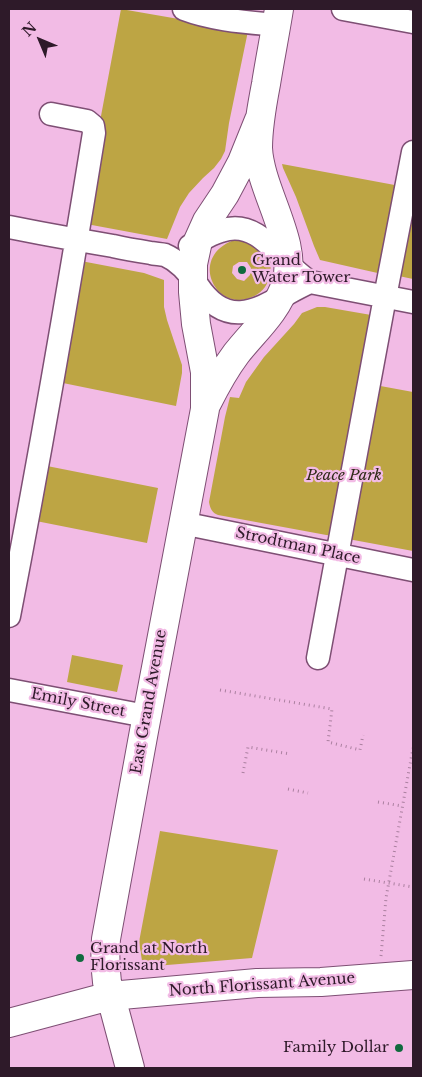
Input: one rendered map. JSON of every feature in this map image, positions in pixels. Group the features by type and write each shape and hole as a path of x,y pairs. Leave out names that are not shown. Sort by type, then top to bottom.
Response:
{"main road":[{"name":"East Grand Avenue","path":"204,409 219,377 270,314 281,297 287,282 289,264 287,249 261,168 258,148 259,120 278,17"},
{"name":"East Grand Avenue","path":"130,1068 107,982 105,968 106,939 204,409 205,372 196,324 193,264 198,242 207,221 225,194 242,162 259,120"},
{"name":"North Florissant Avenue","path":"9,1023 110,996 257,983 321,982 413,975"}],"street":[{"path":"184,9 199,15 240,22 278,17"},
{"path":"342,9 413,22"},
{"path":"9,616 29,514 94,133 93,126 87,121 51,114"},
{"path":"318,658 385,297 413,158"},
{"path":"9,227 166,256 182,266 206,297 221,310 246,312 260,309 310,282"},
{"path":"166,256 183,250 223,230 236,228 262,237 310,282 413,302"},
{"name":"Strodtman Place","path":"182,523 413,570"},
{"name":"Emily Street","path":"9,690 146,716"}],"path":[{"path":"220,690 332,709 328,742 360,750 363,735"},
{"path":"242,774 248,747 290,754"},
{"path":"381,959 386,898 413,748"},
{"path":"288,790 308,793"},
{"path":"378,802 402,806"},
{"path":"364,879 413,887"}],"green space":[{"path":"121,9 248,31 225,151 214,168 189,193 180,207 167,239 81,223"},
{"path":"282,164 400,186 382,274 320,260"},
{"path":"413,185 413,279 394,275"},
{"path":"237,239 245,240 269,259 270,276 265,287 258,294 239,300 227,297 218,290 212,280 210,269 213,257 222,247","holes":["239,262 247,262 251,268 250,275 244,281 237,279 232,273 233,266"]},
{"path":"81,261 144,273 164,280 164,307 182,365 176,406 58,382"},
{"name":"Peace Park","path":"317,307 377,316 375,385 413,392 413,551 218,515 211,508 209,502 230,397 239,398 246,382 264,357 302,313"},
{"path":"42,465 158,488 147,543 31,520"},
{"path":"72,655 123,665 117,692 67,682"},
{"path":"160,831 278,850 252,958 143,967 139,942"}],"place":[{"name":"Grand Water Tower","path":"242,270"},
{"name":"Grand at North Florissant","path":"80,958"},
{"name":"Family Dollar","path":"399,1048"}]}
